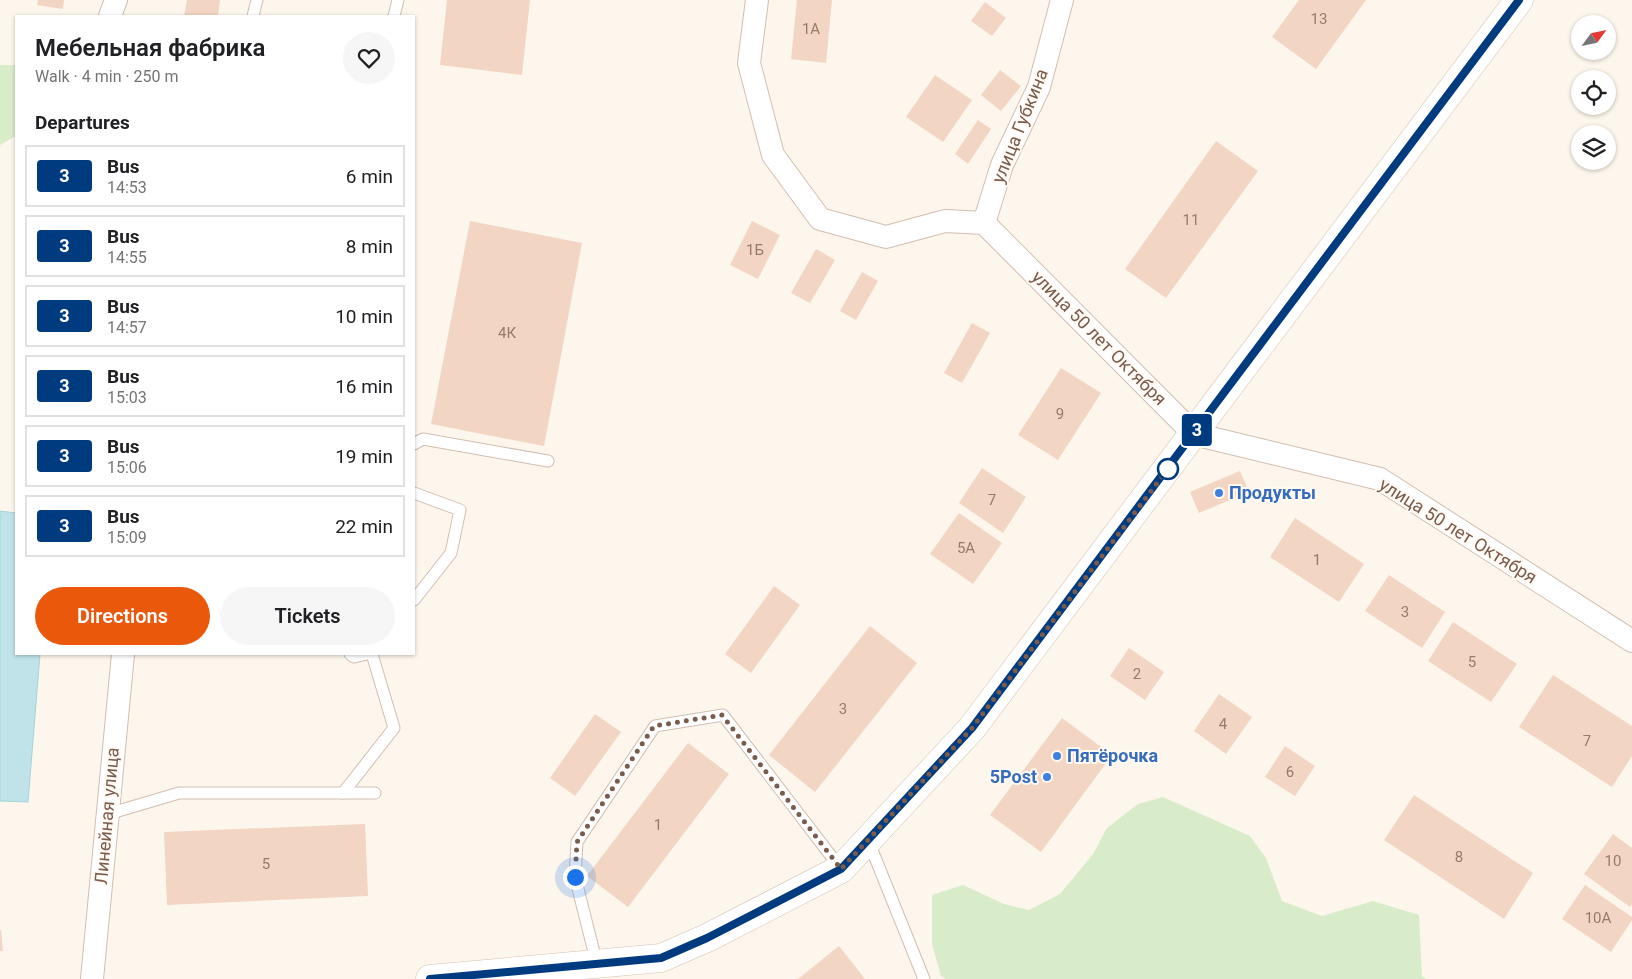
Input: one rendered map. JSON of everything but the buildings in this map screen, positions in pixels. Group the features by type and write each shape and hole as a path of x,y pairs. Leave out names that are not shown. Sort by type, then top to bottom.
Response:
{"main road":[{"path":"430,979 661,958 707,938 841,869 972,728 1519,0"}],"street":[{"path":"110,15 116,0"},
{"path":"757,0 749,63 773,155 820,219 886,237 945,221 984,223"},
{"name":"улица Губкина","path":"984,223 1002,164 1039,87 1062,0"},
{"name":"улица 50 лет Октября","path":"984,223 1194,434 1380,479 1632,642"},
{"name":"Линейная улица","path":"92,979 123,655"}],"lane":[{"path":"253,15 257,0"},
{"path":"394,15 398,0"},
{"path":"415,443 423,439 548,461"},
{"path":"415,493 460,510 451,553 415,599"},
{"path":"343,793 394,728 372,655"},
{"path":"597,964 575,877 577,842 654,726 722,715 841,869"},
{"path":"108,814 179,794 375,792"},
{"path":"868,840 924,979"}],"green space":[{"path":"0,65 15,65 15,137 0,145"},
{"path":"1163,797 1250,836 1266,858 1282,901 1322,916 1373,901 1419,915 1422,976 1426,979 946,979 941,976 932,944 932,895 963,885 1004,904 1029,910 1060,894 1093,854 1107,828 1138,804"}],"water":[{"path":"0,511 15,513 15,655 40,655 28,802 0,801"}],"bus line":[{"name":"3","path":"430,979 661,958 707,938 841,869 972,728 1519,0"}],"place":[{"name":"Продукты","path":"1219,493"},
{"name":"Пятёрочка","path":"1057,756"},
{"name":"5Post","path":"1047,777"}],"route":[{"path":"575,877 577,842 654,726 722,715 841,869 972,728 1170,466 1168,469"}]}
